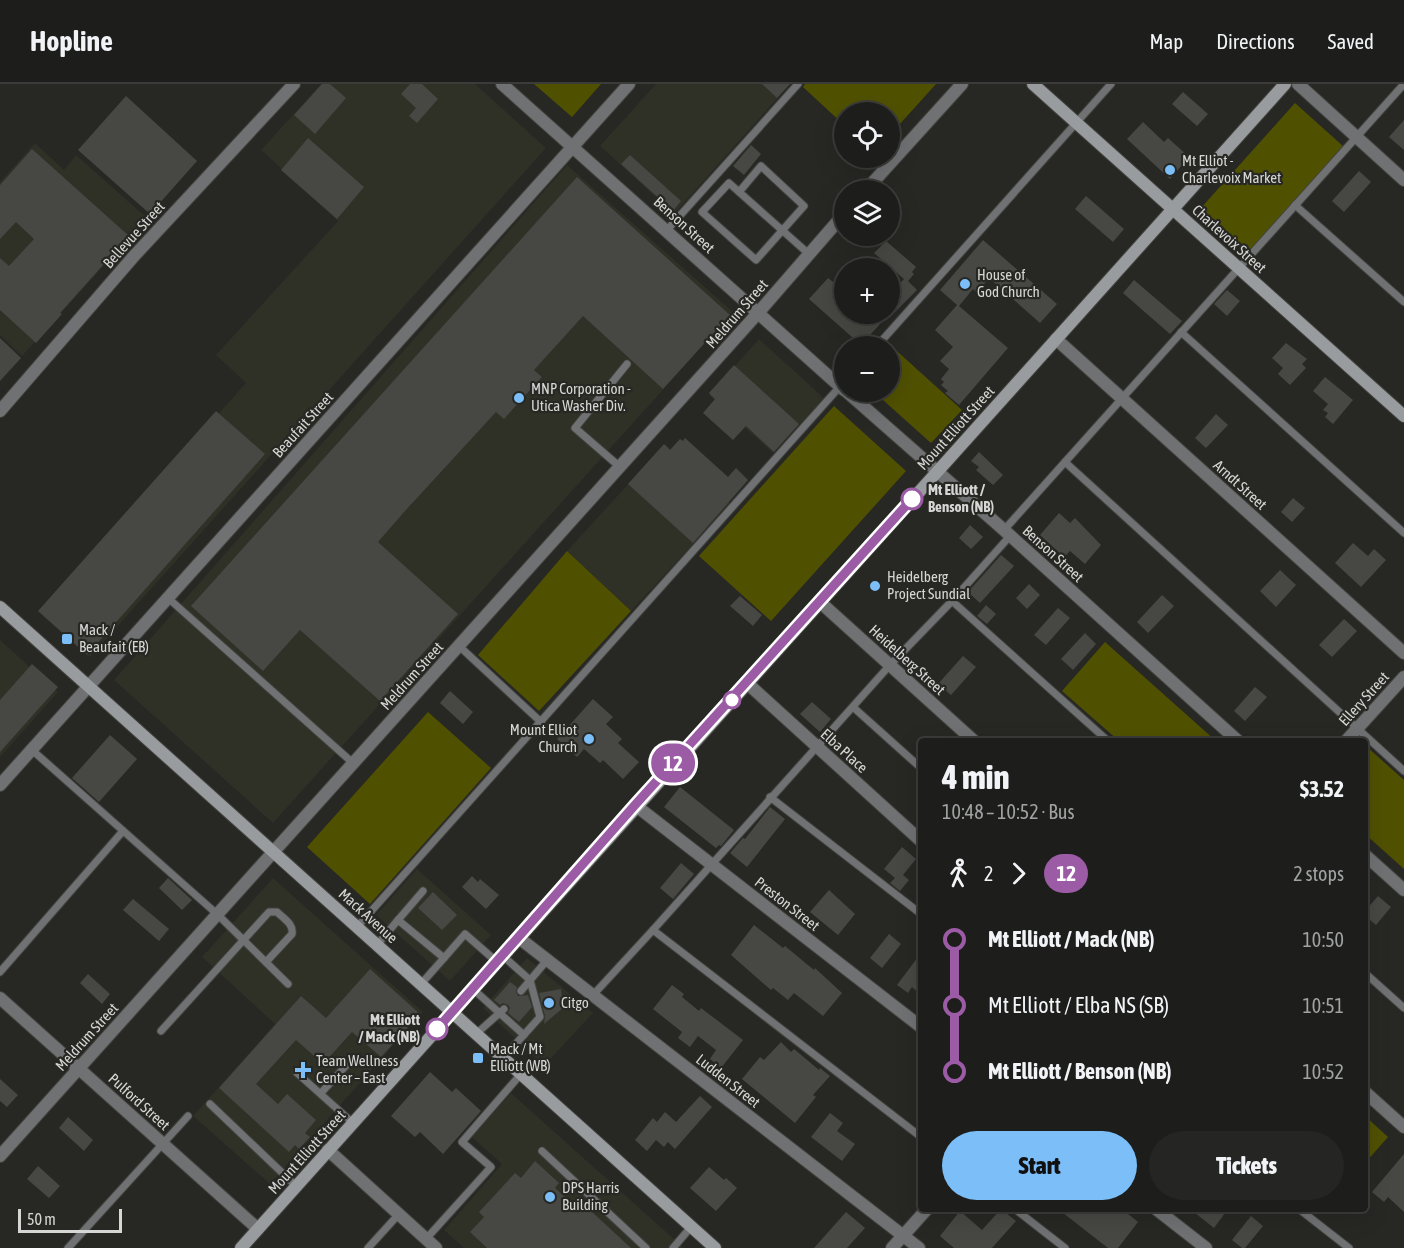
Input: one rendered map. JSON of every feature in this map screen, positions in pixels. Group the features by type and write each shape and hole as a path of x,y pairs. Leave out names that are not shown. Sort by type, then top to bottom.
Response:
{"main road":[{"name":"Charlevoix Street","path":"1033,84 1404,416"},
{"name":"Mount Elliott Street","path":"241,1248 635,805 1285,84"},
{"name":"Mack Avenue","path":"0,607 715,1248"}],"street":[{"name":"Bellevue Street","path":"0,411 134,256 294,84"},
{"name":"Benson Street","path":"502,84 834,378"},
{"name":"Beaufait Street","path":"0,785 629,84"},
{"path":"875,180 962,84"},
{"path":"1298,84 1404,180"},
{"name":"Meldrum Street","path":"0,1156 759,313 834,225"},
{"name":"Arndt Street","path":"1056,339 1404,653"},
{"name":"Benson Street","path":"861,402 1235,738"},
{"name":"Heidelberg Street","path":"820,602 971,738"},
{"name":"Ellery Street","path":"1348,738 1404,677"},
{"name":"Elba Place","path":"747,683 918,838"},
{"name":"Preston Street","path":"635,805 918,1025"},
{"path":"1368,858 1404,890"},
{"name":"Ludden Street","path":"519,938 919,1248"},
{"name":"Pulford Street","path":"0,998 258,1229"},
{"path":"1368,1095 1404,1127"},
{"path":"328,1150 436,1248"},
{"path":"892,1248 924,1212"},
{"path":"1160,1212 1206,1248"}],"lane":[{"path":"667,230 798,84"},
{"path":"886,336 1111,84"},
{"path":"592,995 713,865 770,797 890,665 952,601 1065,462 1404,84"},
{"path":"739,192 761,166 804,206 783,231 756,260 702,212 729,183 739,192 783,231 809,254"},
{"path":"1295,206 1404,302"},
{"path":"1181,333 1404,533"},
{"path":"620,467 575,428 627,364"},
{"path":"357,927 834,398"},
{"path":"1065,462 1366,738"},
{"path":"168,598 353,763"},
{"path":"952,601 1105,738"},
{"path":"459,646 541,722"},
{"path":"853,707 918,765"},
{"path":"1368,740 1404,771"},
{"path":"32,750 217,914 288,984"},
{"path":"770,797 918,912"},
{"path":"0,972 123,831"},
{"path":"377,945 423,891"},
{"path":"161,1030 243,939 272,911 292,926 292,934 266,962"},
{"path":"398,920 444,958"},
{"path":"653,930 918,1135"},
{"path":"421,984 465,934 530,980 540,1017 503,1058"},
{"path":"520,991 548,959"},
{"path":"1368,976 1404,1008"},
{"path":"473,989 502,1011 524,1035"},
{"path":"476,1034 502,1011"},
{"path":"321,1094 353,1058"},
{"path":"297,1073 353,1123"},
{"path":"426,1239 491,1167 462,1142 521,1074"},
{"path":"210,1104 296,1186"},
{"path":"68,1248 188,1116"},
{"path":"542,1150 646,1248"},
{"path":"1019,1212 1065,1248"},
{"path":"1303,1212 1349,1248"},
{"path":"368,1248 399,1214"},
{"path":"673,1248 691,1227"}],"shaded area":[{"path":"321,84 475,84 546,148 90,657 40,611 246,383 216,355 338,221 261,150"},
{"path":"534,84 601,84 572,117"},
{"path":"656,84 790,84 674,214 600,146"},
{"path":"805,84 936,84 900,124 900,102 834,102 834,116 803,87"},
{"path":"1295,103 1344,147 1248,253 1200,209"},
{"path":"35,143 64,170 76,155 147,218 22,356 0,335 0,182"},
{"path":"567,165 733,312 273,823 114,680"},
{"path":"759,339 824,398 773,453 709,395"},
{"path":"900,354 962,410 931,443 885,402 900,402"},
{"path":"834,406 906,471 771,621 699,556"},
{"path":"665,444 730,504 631,611 567,551"},
{"path":"567,551 631,611 539,711 478,655"},
{"path":"0,640 58,692 0,757"},
{"path":"1105,642 1213,738 1116,738 1062,691"},
{"path":"428,712 491,768 370,904 307,847"},
{"path":"1368,748 1404,780 1404,869 1368,837"},
{"path":"417,869 491,935 450,981 376,915"},
{"name":"Team Wellness Center – East","path":"273,878 423,1012 270,1184 193,1116 275,1024 202,957"},
{"path":"527,958 593,1013 544,1066 483,1008"},
{"name":"DPS Harris Building","path":"511,1093 684,1248 464,1248 444,1230 502,1164 472,1137"},
{"path":"1368,1119 1388,1137 1368,1160"}],"building":[{"path":"322,84 330,84 346,98 315,134 294,115"},
{"path":"410,84 422,84 438,99 417,123 409,116 416,108 401,94"},
{"path":"762,84 790,84 777,98"},
{"path":"1183,92 1208,114 1197,126 1172,104"},
{"path":"126,96 197,161 150,214 78,150"},
{"path":"1404,120 1404,150 1389,137"},
{"path":"1143,122 1164,142 1168,138 1189,157 1170,179 1127,139"},
{"path":"308,138 364,187 337,219 281,170"},
{"path":"751,145 761,154 744,175 733,166"},
{"path":"32,149 129,236 36,343 0,310 0,258 9,266 34,239 16,222 0,239 0,185"},
{"path":"630,155 681,201 673,211 621,164"},
{"path":"1359,171 1371,182 1344,212 1332,201"},
{"path":"577,177 730,315 663,389 583,316 534,370 542,377 504,419 496,412 405,511 378,542 458,614 380,701 300,630 263,671 191,606"},
{"path":"1086,196 1124,229 1113,242 1075,209"},
{"path":"983,240 1057,304 1040,323 989,278 977,293 973,289 959,306 1008,348 959,405 945,393 948,391 941,385 944,382 941,379 949,369 940,361 953,347 935,330 957,305 940,290"},
{"path":"881,246 892,246 916,267 908,281 917,290 900,307 900,284 904,279 900,276 900,258 880,258 874,253"},
{"path":"828,278 833,282 834,321 809,299"},
{"path":"1134,280 1182,321 1170,334 1123,293"},
{"path":"1227,290 1240,301 1227,316 1214,304"},
{"path":"837,324 880,324 869,336 851,336"},
{"path":"0,338 21,358 0,381"},
{"path":"1286,343 1307,359 1302,364 1306,368 1290,385 1278,374 1283,368 1272,358"},
{"path":"734,365 799,424 774,452 746,426 733,440 703,413 715,399 709,393"},
{"path":"1325,377 1353,400 1333,424 1325,417 1328,413 1323,410 1328,404 1313,391"},
{"path":"216,411 265,454 87,655 38,611"},
{"path":"1216,414 1228,425 1206,448 1195,438"},
{"path":"685,438 728,477 736,468 748,480 693,543 628,484 664,444 670,450 680,439 683,441"},
{"path":"979,452 1003,475 993,485 976,470 979,467 971,461"},
{"path":"1293,498 1305,508 1292,522 1281,512"},
{"path":"1059,513 1070,523 1075,518 1101,545 1085,564 1070,551 1064,557 1040,535"},
{"path":"970,525 983,537 971,549 959,538"},
{"path":"1353,543 1368,556 1374,549 1386,560 1361,587 1335,563"},
{"path":"1001,555 1014,566 980,603 968,592"},
{"path":"1280,570 1296,585 1276,607 1260,591"},
{"path":"1029,584 1040,595 1027,609 1016,598"},
{"path":"1162,595 1174,606 1148,633 1137,622"},
{"path":"740,596 762,615 753,626 730,606"},
{"path":"986,605 996,614 987,624 977,616"},
{"path":"1058,608 1070,618 1046,645 1034,635"},
{"path":"1344,619 1357,631 1332,657 1319,645"},
{"path":"1085,633 1096,644 1073,670 1061,659"},
{"path":"963,656 976,667 951,695 938,684"},
{"path":"32,664 58,687 0,752 0,700"},
{"path":"1255,687 1267,697 1245,721 1234,711"},
{"path":"450,691 473,712 463,724 440,703"},
{"name":"Mount Elliot Church","path":"593,699 613,717 606,724 622,739 618,743 639,762 623,779 603,760 600,763 584,749 577,757 557,739"},
{"path":"812,702 831,719 820,732 800,714"},
{"path":"110,735 137,759 99,802 72,778"},
{"path":"680,787 734,830 721,846 716,848 664,807"},
{"path":"770,807 785,819 747,867 730,853 743,838 745,839"},
{"path":"902,847 916,859 903,875 909,880 900,891 890,883 895,878 884,869"},
{"path":"681,863 694,874 673,899 660,888"},
{"path":"472,876 478,882 480,879 499,895 486,909 462,887"},
{"path":"168,878 192,900 182,910 159,888"},
{"path":"829,890 855,914 838,935 810,912"},
{"path":"433,892 457,915 442,930 418,908"},
{"path":"1378,896 1391,907 1376,925 1368,918 1368,908"},
{"path":"133,899 169,929 159,941 123,910"},
{"path":"754,925 783,948 785,946 814,970 815,968 842,993 823,1016 794,993 788,1000 773,988 771,990 731,955"},
{"path":"889,934 901,944 882,968 870,958"},
{"path":"918,957 918,992 912,987 908,993 897,985"},
{"path":"370,969 420,1014 381,1057 352,1032 323,1064 296,1040 256,1084 278,1104 287,1094 316,1120 305,1133 310,1137 299,1149 295,1145 289,1152 219,1088 301,996 326,1018"},
{"path":"88,974 110,994 102,1004 80,983"},
{"path":"510,982 517,987 518,996 528,995 532,1007 519,1022 508,1013 510,1008 508,1005 503,1003 500,1005 494,1000"},
{"path":"672,985 684,994 682,997 699,1011 701,1008 743,1040 721,1068 710,1059 716,1050 698,1036 690,1047 678,1038 682,1032 653,1009"},
{"path":"561,989 563,1008 544,1024 545,1016 539,993"},
{"path":"781,1042 791,1052 794,1049 819,1070 820,1068 830,1076 813,1095 816,1097 795,1123 742,1079 760,1057 764,1060"},
{"path":"430,1072 452,1092 456,1088 481,1111 443,1154 420,1132 415,1137 391,1116"},
{"path":"0,1079 18,1095 7,1107 0,1101"},
{"path":"700,1096 712,1107 675,1149 668,1142 664,1147 656,1140 647,1151 635,1140 653,1118 657,1122 665,1112 676,1122"},
{"path":"830,1113 843,1123 837,1131 855,1144 842,1161 811,1137"},
{"path":"68,1117 93,1140 84,1151 59,1128"},
{"path":"1404,1154 1404,1212 1388,1197 1384,1202 1372,1192"},
{"path":"535,1161 559,1183 555,1188 573,1204 578,1199 631,1248 487,1248 470,1232 484,1217 479,1212 515,1173 521,1178"},
{"path":"38,1166 60,1186 49,1198 27,1179"},
{"path":"709,1167 737,1188 716,1211 690,1188"},
{"path":"846,1212 865,1228 847,1248 814,1248"},
{"path":"959,1212 982,1230 998,1212 1005,1212 1016,1221 992,1248 954,1248 940,1236"},
{"path":"1062,1212 1126,1212 1138,1222 1118,1248 1108,1248"},
{"path":"1194,1212 1226,1212 1214,1228"},
{"path":"1251,1216 1263,1226 1245,1248 1242,1248 1232,1240"}],"bus line":[{"name":"12","path":"437,1029 635,805 912,499"}],"place":[{"name":"Mt Elliot - Charlevoix Market","path":"1170,170"},
{"name":"House of God Church","path":"965,284"},
{"name":"MNP Corporation - Utica Washer Div.","path":"519,398"},
{"name":"Mt Elliott / Benson (NB)","path":"912,499"},
{"name":"Heidelberg Project Sundial","path":"875,586"},
{"name":"Mack / Beaufait (EB)","path":"67,639"},
{"name":"Mount Elliot Church","path":"589,739"},
{"name":"Citgo","path":"549,1003"},
{"name":"Mt Elliott / Mack (NB)","path":"437,1029"},
{"name":"Mack / Mt Elliott (WB)","path":"478,1058"},
{"name":"Team Wellness Center – East","path":"303,1070"},
{"name":"DPS Harris Building","path":"550,1197"}]}
